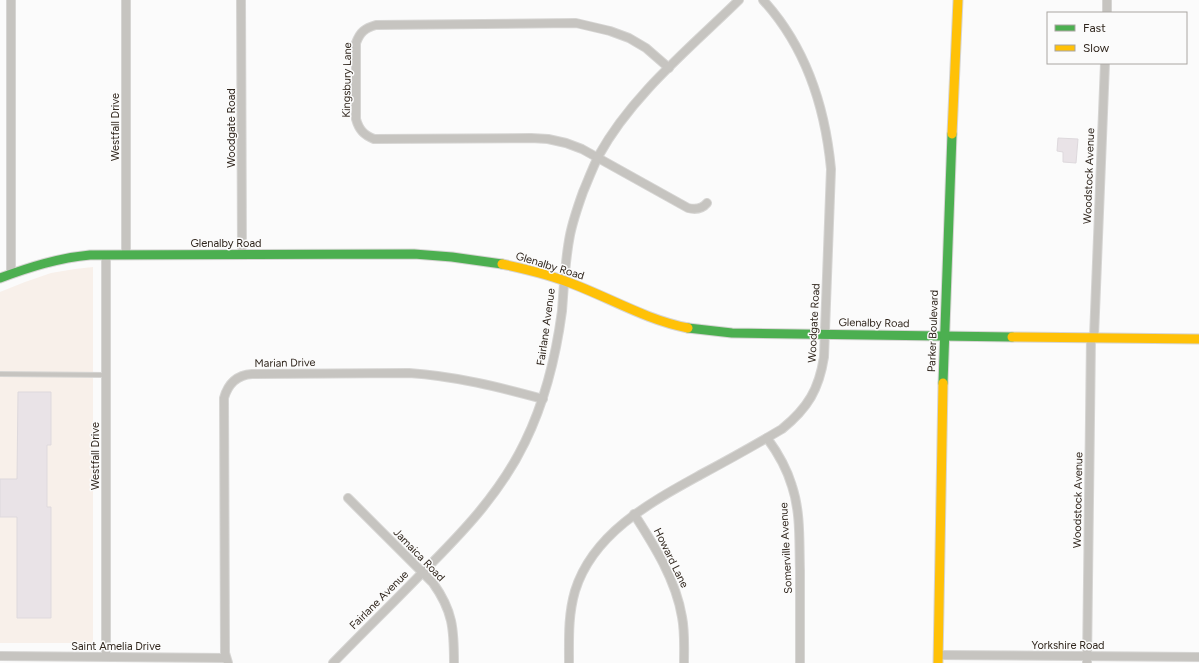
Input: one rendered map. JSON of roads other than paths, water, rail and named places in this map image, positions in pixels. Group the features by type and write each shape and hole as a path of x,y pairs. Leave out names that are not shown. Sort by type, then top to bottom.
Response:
{"street":[{"path":"11,0 12,274"},
{"name":"Westfall Drive","path":"126,0 126,254"},
{"name":"Woodgate Road","path":"241,0 242,255"},
{"name":"Fairlane Avenue","path":"333,663 472,521 510,471 526,440 543,399 553,364 558,338 566,256 570,232 577,208 598,157 640,98 739,0"},
{"name":"Woodgate Road","path":"569,663 569,624 575,590 590,559 604,542 634,514 656,498 782,429 794,420 810,400 818,384 824,357 831,169 826,126 818,95 801,54 782,23 763,0"},
{"name":"Parker Boulevard","path":"938,659 944,336 958,0"},
{"path":"1107,12 1108,0"},
{"name":"Kingsbury Lane","path":"669,68 646,48 629,38 603,28 576,23 376,25 369,27 359,36 356,43 356,119 362,132 374,139 531,138 548,139 566,143 598,157 688,208 701,208 708,203"},
{"name":"Woodstock Avenue","path":"1087,659 1092,337 1105,64"},
{"name":"Glenalby Road","path":"0,278 46,261 68,256 106,254 414,254 446,256 510,266 564,281 653,318 679,326 705,331 732,333 1199,339"},
{"name":"Westfall Drive","path":"106,254 106,656"},
{"name":"Marian Drive","path":"227,660 224,398 230,385 236,379 243,375 252,374 417,374 450,377 543,399"},
{"name":"Somerville Avenue","path":"767,438 778,454 785,468 796,500 800,544 800,663"},
{"name":"Jamaica Road","path":"348,498 433,583 441,595 447,605 454,634 454,663"},
{"name":"Howard Lane","path":"634,514 660,557 678,600 684,633 684,663"},
{"name":"Saint Amelia Drive","path":"0,656 106,656 227,660"},
{"name":"Yorkshire Road","path":"938,659 1199,657"}],"lane":[{"path":"0,374 106,375"}]}
